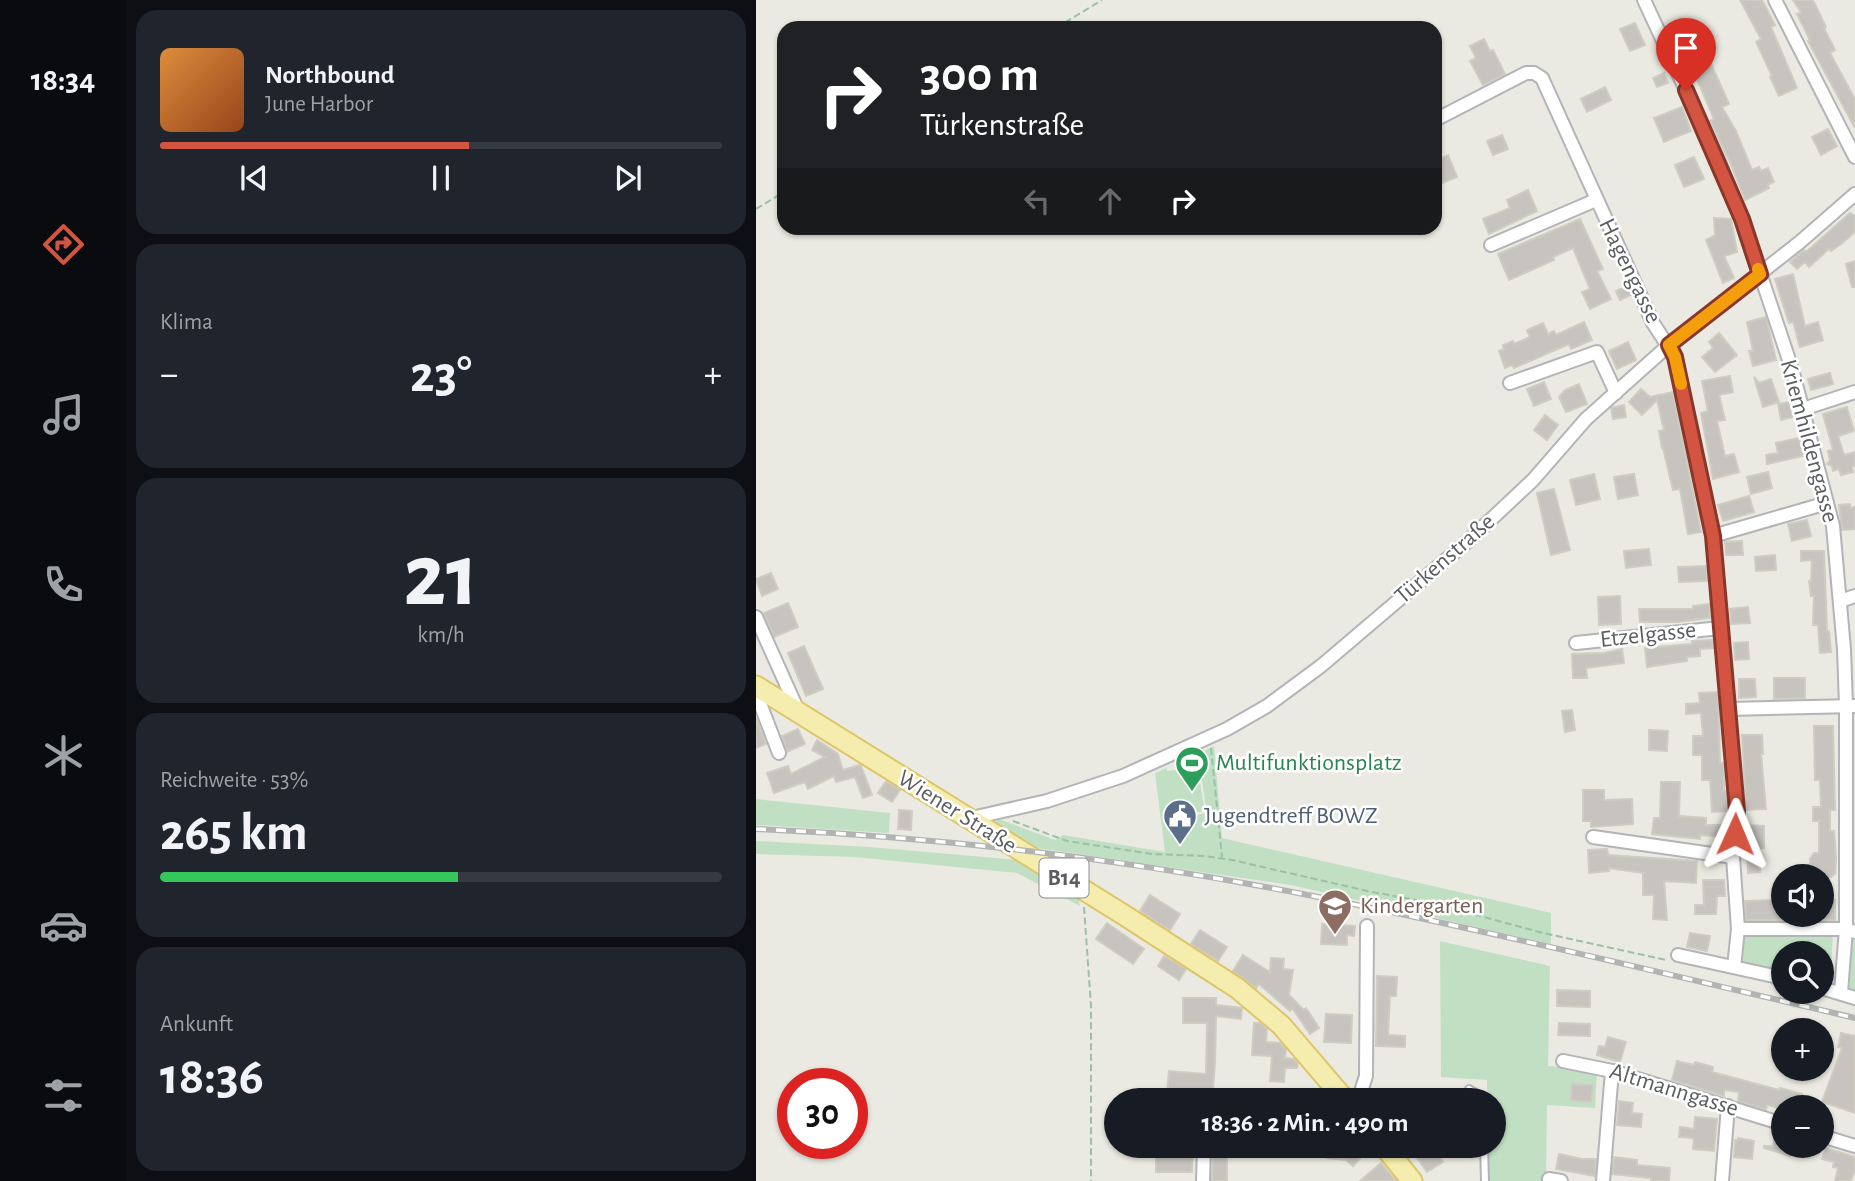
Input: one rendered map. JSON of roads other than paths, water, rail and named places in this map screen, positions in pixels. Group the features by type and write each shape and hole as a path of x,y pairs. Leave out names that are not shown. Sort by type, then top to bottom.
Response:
{"main road":[{"name":"Wiener Straße","path":"756,686 981,817 1247,996 1281,1025 1335,1088"},
{"path":"1394,1158 1412,1181"}],"street":[{"name":"Kriemhildengasse","path":"1644,0 1717,157 1742,219 1792,369 1833,526 1850,706 1850,931 1841,992"},
{"path":"1775,0 1855,157"},
{"name":"Hagengasse","path":"1442,116 1526,73 1542,78 1653,323 1675,357 1713,536 1737,811 1733,857 1738,929 1734,967"},
{"name":"Türkenstraße","path":"981,817 1047,801 1123,776 1227,729 1267,706 1321,666 1468,541 1533,480 1586,419 1669,345 1800,242 1855,194"},
{"path":"1491,245 1596,200"},
{"path":"1510,383 1597,352 1616,393"},
{"path":"1803,408 1855,392"},
{"path":"1713,536 1827,503"},
{"path":"1840,601 1855,596"},
{"path":"756,618 799,713"},
{"name":"Etzelgasse","path":"1576,643 1720,628"},
{"path":"756,693 779,753"},
{"path":"1727,709 1850,706"},
{"path":"1593,837 1733,857"},
{"path":"1362,1088 1366,1076 1367,926"},
{"path":"1738,929 1850,931"},
{"path":"1678,955 1771,975"},
{"path":"1834,991 1855,998"},
{"name":"Altmanngasse","path":"1563,1061 1612,1071 1771,1120"},
{"path":"1603,1181 1612,1071"},
{"path":"1722,1181 1728,1106"},
{"path":"1834,1140 1855,1146"},
{"path":"1203,1181 1204,1158"}],"lane":[{"path":"1484,1158 1485,1181"}],"railway":[{"path":"756,829 966,844 1175,871 1449,924 1855,1018"}],"place":[{"name":"Multifunktionsplatz","path":"1192,793"},
{"name":"Jugendtreff BOWZ","path":"1180,846"},
{"name":"Kindergarten","path":"1335,936"}]}
